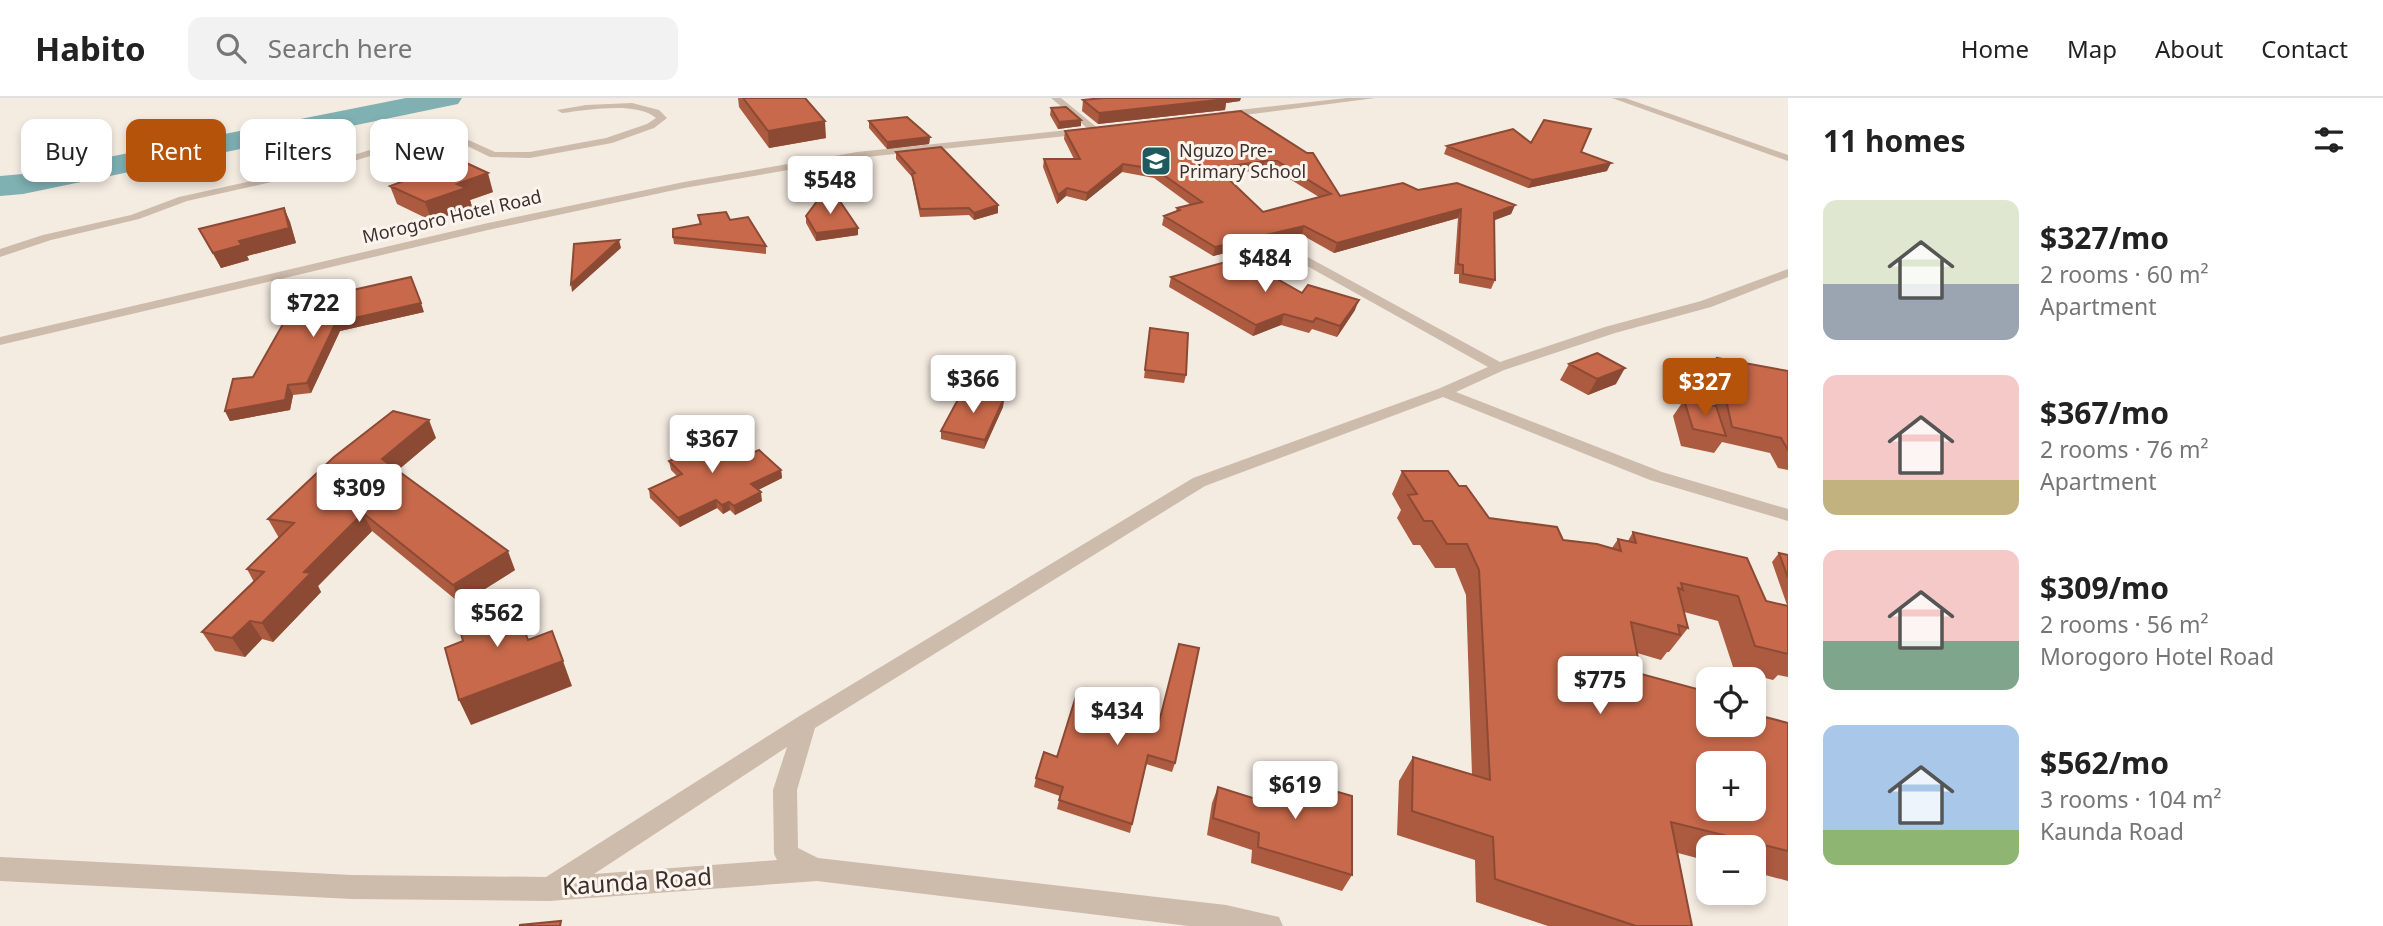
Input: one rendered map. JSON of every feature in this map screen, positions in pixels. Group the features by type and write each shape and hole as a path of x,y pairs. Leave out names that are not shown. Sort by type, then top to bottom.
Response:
{"street":[{"path":"1055,98 1095,130"},
{"path":"1205,117 1371,98"},
{"path":"1616,98 1788,158"},
{"path":"0,253 40,240 135,217 181,200 323,167 428,137 460,137 495,155 524,154 597,144 652,126 662,118 656,110 640,105 562,110"},
{"name":"Morogoro Hotel Road","path":"0,341 465,231 713,179 835,159 1109,128"},
{"path":"1304,259 1499,367"},
{"path":"549,889 806,723 1199,482 1443,392 1499,367 1610,330 1706,304 1788,273"},
{"path":"1443,392 1662,480 1788,515"},
{"path":"806,723 785,790 784,830 786,854 817,869"},
{"name":"Kaunda Road","path":"0,869 352,887 549,889 817,869 1226,918 1270,926"}],"building":[{"path":"743,98 805,98 825,121 768,131"},
{"path":"1227,99 1099,113 1083,100"},
{"path":"1066,107 1081,120 1059,122 1051,108"},
{"path":"1241,111 1307,153 1313,153 1340,196 1403,183 1418,190 1457,183 1515,205 1494,213 1495,280 1463,274 1463,265 1458,264 1461,209 1337,243 1304,226 1215,247 1164,216 1180,210 1177,208 1202,202 1155,169 1123,164 1087,193 1067,188 1058,195 1044,159 1080,159 1065,131","holes":["1277,161 1331,194 1263,212 1217,168"]},
{"path":"907,117 930,137 887,142 869,121"},
{"path":"1544,120 1591,129 1581,152 1611,163 1532,180 1447,146 1513,129 1531,143"},
{"path":"941,147 998,205 974,213 969,208 920,209 912,174 915,173 896,152"},
{"path":"468,164 488,173 468,180"},
{"path":"401,182 463,182 457,184 466,188 425,202 390,186"},
{"path":"835,194 858,228 816,233 806,216 821,196"},
{"path":"284,208 289,228 239,241 242,245 213,253 199,229"},
{"path":"726,212 730,220 748,217 766,246 673,237 673,229 701,224 698,215"},
{"path":"619,240 571,284 574,244"},
{"path":"1240,258 1302,293 1308,285 1359,300 1340,326 1316,318 1313,322 1284,314 1256,325 1171,277"},
{"path":"411,277 421,303 336,322 307,383 288,385 285,400 225,411 233,379 253,377 295,303"},
{"path":"1150,328 1188,333 1186,375 1145,370"},
{"path":"1597,353 1625,368 1597,379 1569,364"},
{"path":"1717,358 1788,371 1788,450 1781,438 1732,427"},
{"path":"963,390 1004,398 985,440 941,431"},
{"path":"1684,400 1716,406 1726,436 1693,429"},
{"path":"393,411 429,420 382,459 508,551 453,585 363,513 304,572 311,573 262,623 250,621 232,638 202,632 264,572 247,569 294,523 268,519 334,457"},
{"path":"705,427 741,458 759,450 781,470 751,484 761,492 734,506 729,502 722,505 716,500 678,518 649,489 682,474 669,461 692,451 678,439"},
{"path":"1402,471 1448,471 1459,486 1466,486 1489,518 1557,527 1563,540 1597,544 1621,551 1618,539 1636,543 1633,532 1747,558 1766,601 1788,606 1788,654 1755,646 1738,596 1681,583 1683,590 1678,588 1688,628 1678,625 1680,635 1631,622 1641,674 1696,689 1696,737 1766,737 1766,717 1788,723 1788,851 1766,846 1766,835 1723,835 1671,822 1692,926 1636,926 1495,879 1493,837 1412,811 1413,757 1490,780 1479,570 1467,544 1447,544 1432,521 1424,521 1408,495 1417,494"},
{"path":"1779,553 1788,555 1788,578"},
{"path":"512,596 528,640 552,631 563,661 459,700 445,648 463,641 456,615"},
{"path":"1179,644 1199,648 1175,763 1148,755 1132,824 1059,800 1063,787 1036,778 1044,752 1057,757 1077,693 1112,703 1110,711 1158,726"},
{"path":"1265,771 1352,796 1352,875 1258,847 1259,833 1213,818 1218,787 1262,801"},
{"path":"561,921 560,926 520,926 520,925"}],"waterway":[{"path":"0,186 23,184 448,98"}],"place":[{"name":"Nguzo Pre- Primary School","path":"1156,161"}]}
